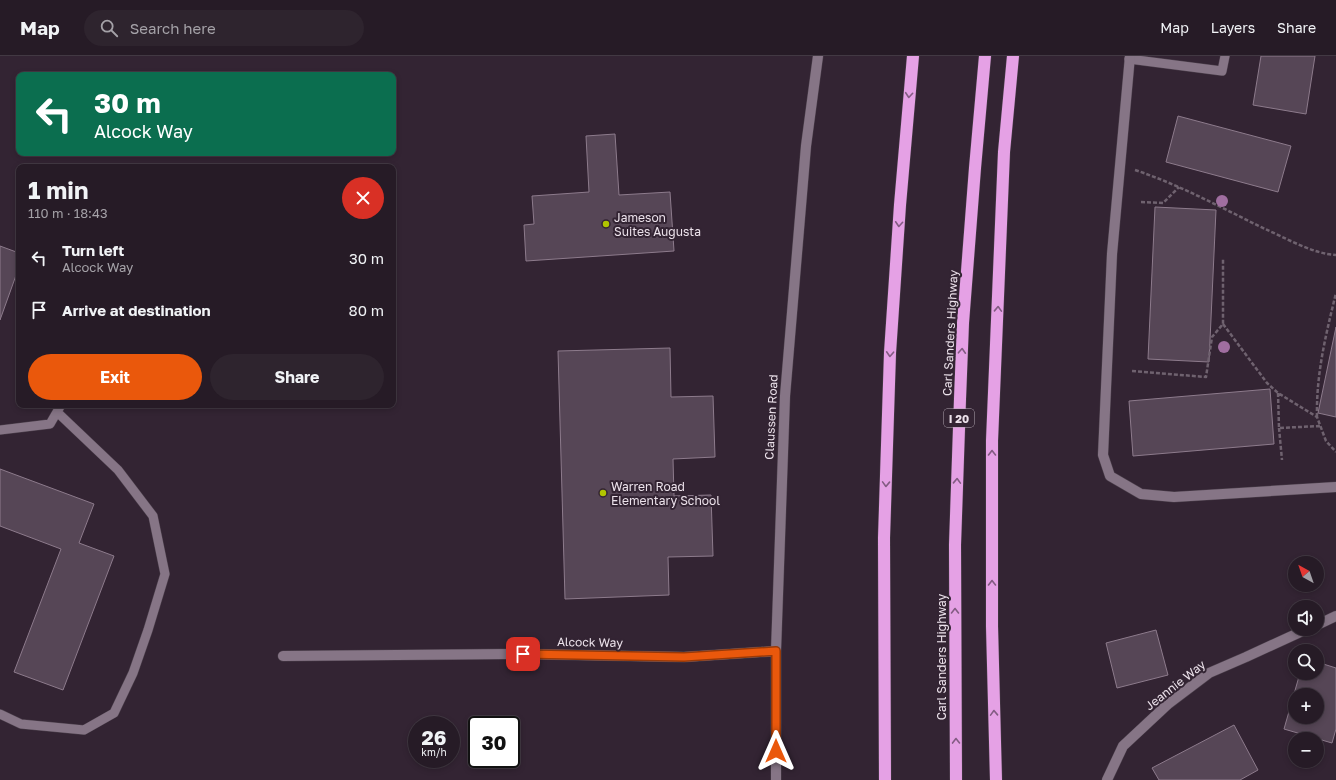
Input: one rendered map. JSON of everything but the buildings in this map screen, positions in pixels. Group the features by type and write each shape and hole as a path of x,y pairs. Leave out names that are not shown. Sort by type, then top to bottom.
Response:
{"highway":[{"path":"885,780 884,538 890,353 900,205 913,56"},
{"name":"Carl Sanders Highway","path":"956,780 955,545 963,323 974,168 985,56"},
{"path":"996,780 992,626 992,441 1004,152 1013,56"}],"street":[{"name":"Claussen Road","path":"776,780 776,651 785,396 806,146 818,56"},
{"path":"1129,58 1112,254 1103,455 1110,476 1141,494 1174,497 1336,487"},
{"path":"1324,622 1336,616"},
{"name":"Jeannie Way","path":"1106,780 1123,746 1168,704 1209,673 1292,636"},
{"name":"Alcock Way","path":"283,656 523,654 684,657 776,651"}],"lane":[{"path":"1129,58 1222,71 1225,56"},
{"path":"0,430 50,424 59,409 118,470 154,516 165,574 133,673 114,713 84,730 21,724 0,714"}],"path":[{"path":"1119,165 1179,186 1290,240 1325,255 1336,255"},
{"path":"1141,202 1162,203 1179,186"},
{"path":"1223,259 1223,324 1267,383 1278,393 1317,417"},
{"path":"1336,293 1324,340 1316,393 1317,417 1320,426 1326,440 1336,452"},
{"path":"1132,371 1206,377 1212,337 1223,324"},
{"path":"1278,393 1282,460"},
{"path":"1279,428 1320,426"}],"place":[{"name":"Jameson Suites Augusta","path":"606,224"},
{"name":"Warren Road Elementary School","path":"603,493"}],"route":[{"path":"523,654 684,657 776,651 776,751"}]}
